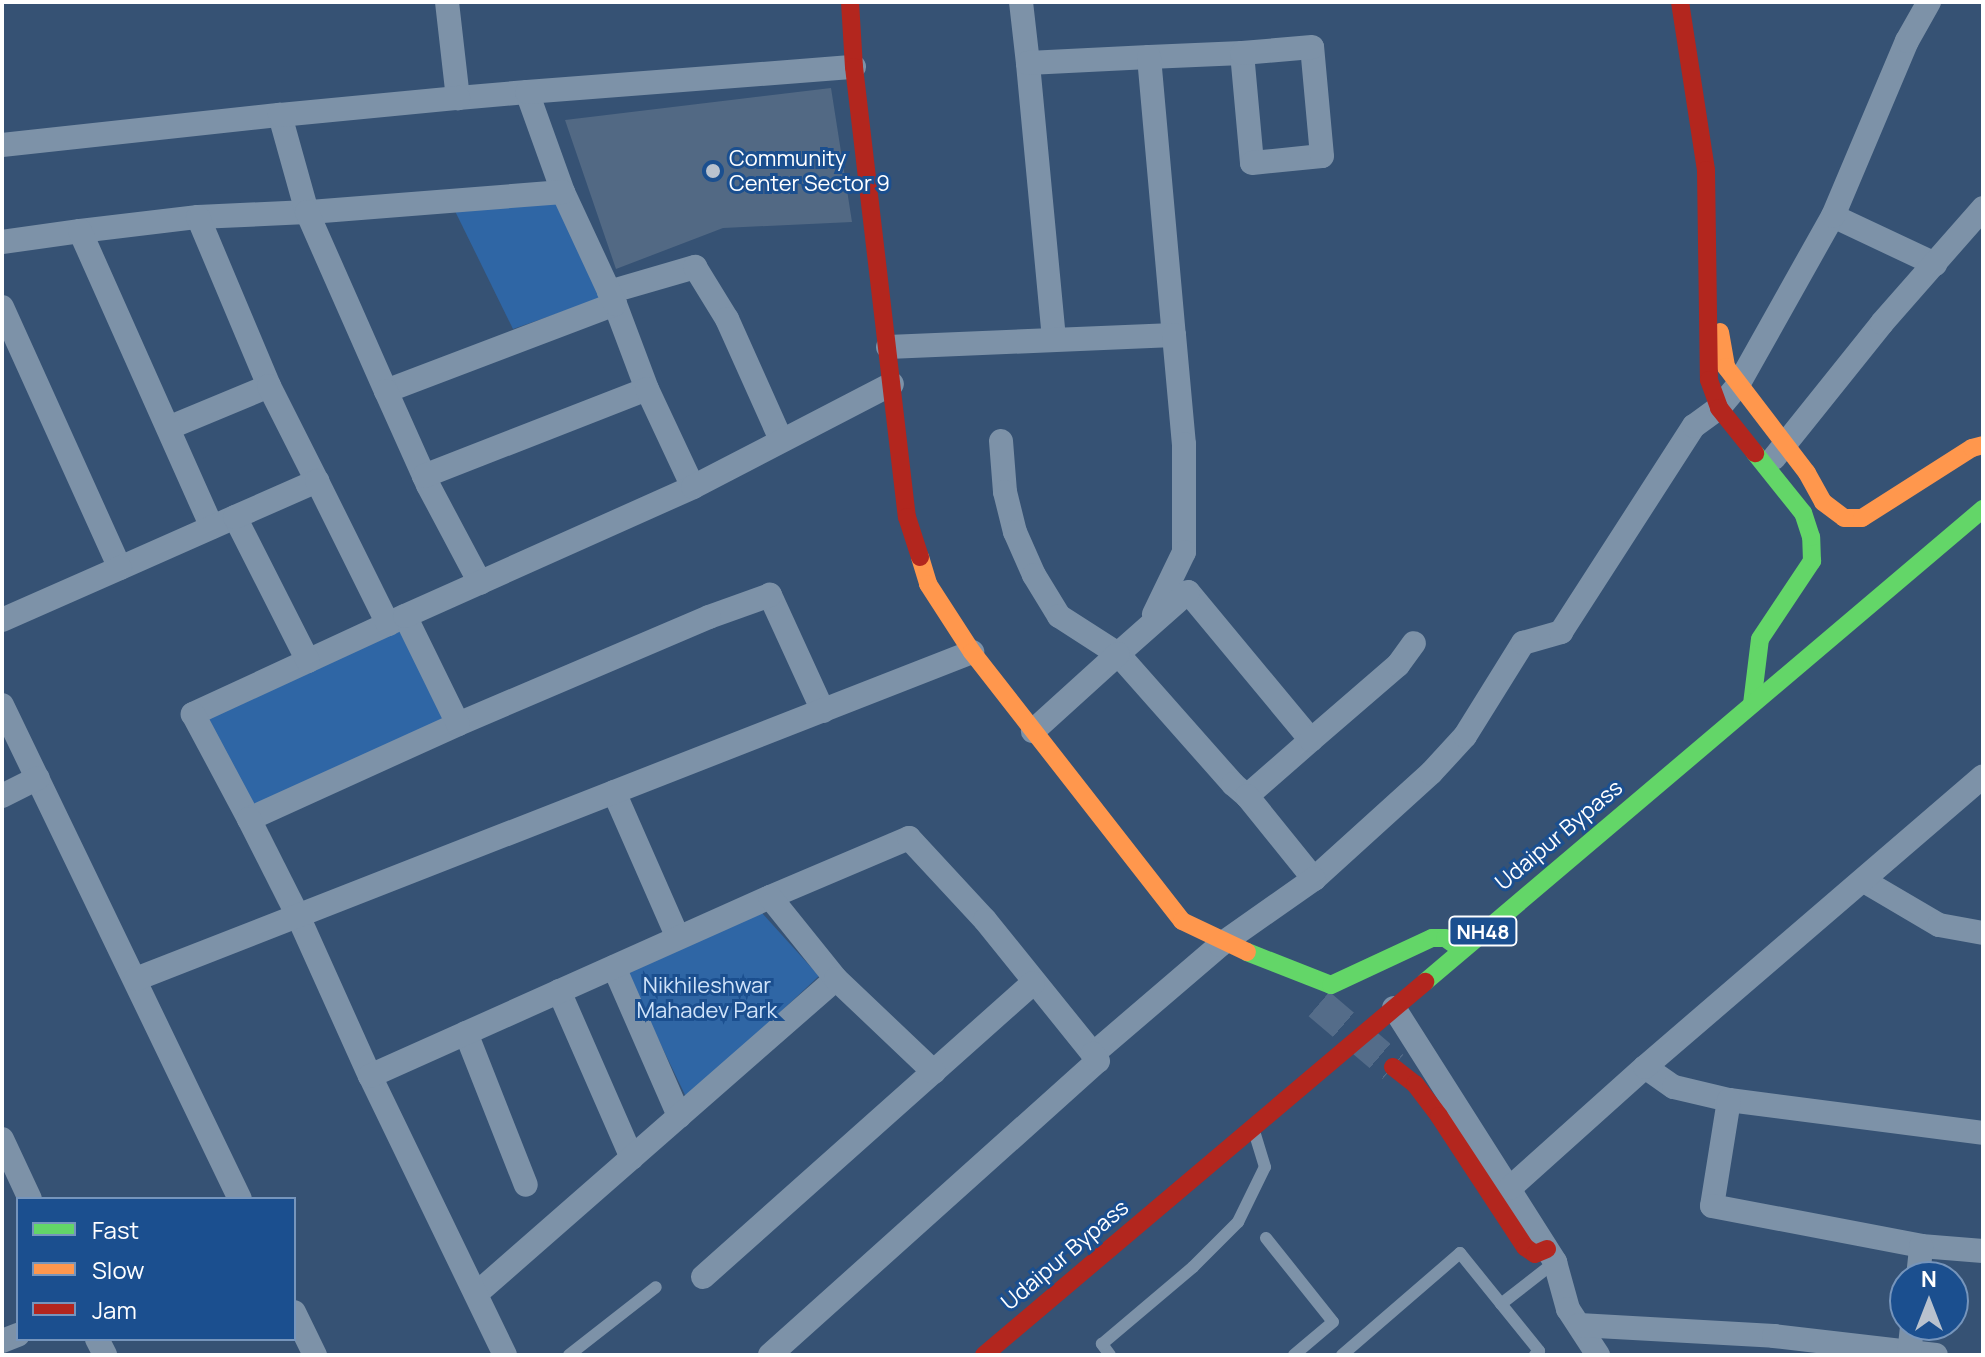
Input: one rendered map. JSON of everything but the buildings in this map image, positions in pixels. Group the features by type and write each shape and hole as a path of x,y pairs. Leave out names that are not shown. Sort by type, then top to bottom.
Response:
{"main road":[{"path":"850,2 854,67 907,517 928,584 972,652 1182,921 1229,940 1282,968 1308,996"},
{"path":"1680,2 1706,170 1705,313 1709,380 1719,408 1803,513 1811,537 1812,561 1760,639 1755,657 1752,704"},
{"path":"1698,2 1719,167 1720,340 1732,376 1785,445 1823,502 1844,518 1862,518 1972,448 1983,445"},
{"path":"1709,380 1732,376"},
{"name":"Udaipur Bypass","path":"984,1355 1983,509"},
{"path":"1282,968 1293,968 1331,985 1432,938 1445,938 1461,949"},
{"path":"1393,1067 1415,1084 1439,1116 1525,1247 1535,1254 1551,1256"}],"street":[{"path":"447,2 458,98"},
{"path":"1021,2 1054,339"},
{"path":"1093,1054 1229,940 1314,879 1431,773 1465,736 1523,643 1561,632 1694,426 1719,408 1732,376 1761,344 1833,216 1907,41 1929,2"},
{"path":"1028,63 1312,47 1322,156 1252,163 1242,53"},
{"path":"1118,654 1159,609 1184,552 1184,444 1149,57"},
{"path":"2,145 458,98 854,67"},
{"path":"527,92 563,192 612,298 647,389 693,487"},
{"path":"280,115 307,212 424,476 480,583"},
{"path":"2,242 198,217 307,212 563,192"},
{"path":"1765,469 1882,323 1983,208"},
{"path":"1833,216 1935,264"},
{"path":"198,217 269,386 317,481 458,724"},
{"path":"80,231 212,527"},
{"path":"386,391 695,267 727,319 781,440"},
{"path":"2,307 120,568"},
{"path":"888,347 1174,335"},
{"path":"1720,340 1734,351 1746,353 1761,344"},
{"path":"505,1355 370,1076 298,916 193,714 693,487 892,384"},
{"path":"168,428 269,386"},
{"path":"424,476 647,389"},
{"path":"1001,441 1005,492 1015,532 1034,575 1059,616 1118,654 1247,796 1314,879"},
{"path":"2,620 317,481"},
{"path":"235,517 308,661"},
{"path":"1033,731 1188,592 1311,740"},
{"path":"249,819 458,724 709,617 770,595 823,711"},
{"path":"1247,796 1398,665 1414,643"},
{"path":"136,979 972,652"},
{"path":"2,705 239,1197"},
{"path":"1510,1188 1645,1067 1983,776"},
{"path":"2,796 38,778"},
{"path":"614,792 678,938"},
{"path":"370,1076 909,838 985,920 1098,1061 770,1355"},
{"path":"1864,881 1939,925 1983,933"},
{"path":"770,897 836,979 934,1072"},
{"path":"614,967 679,1116"},
{"path":"476,1294 836,979"},
{"path":"703,1277 1033,983"},
{"path":"559,991 632,1158"},
{"path":"1394,1008 1551,1256 1568,1309 1598,1355"},
{"path":"466,1033 526,1185"},
{"path":"1645,1067 1674,1087 1729,1100 1983,1133"},
{"path":"1729,1100 1712,1206 1921,1246 1983,1251"},
{"path":"2,1139 29,1197"},
{"path":"1920,1261 1921,1246"},
{"path":"296,1316 315,1355"},
{"path":"1579,1325 1773,1346 1936,1355"},
{"path":"2,1344 6,1355"}],"lane":[{"path":"1110,1355 1102,1344 1193,1267 1238,1222 1265,1167 1253,1127"},
{"path":"1266,1238 1333,1322 1294,1355"},
{"path":"1342,1355 1460,1253 1539,1351 1535,1355"},
{"path":"1501,1304 1551,1256"},
{"path":"569,1355 656,1287"}],"green space":[{"path":"555,199 602,298 513,329 454,209"},
{"path":"408,622 448,722 253,810 201,710"},
{"name":"Nikhileshwar Mahadev Park","path":"762,913 819,976 687,1099 623,966"}],"tunnel":[{"path":"1319,1004 1393,1067"}],"traffic: fast":[{"path":"1752,704 1760,639 1812,561 1811,537 1803,513 1755,453"},
{"path":"1425,982 1983,509"},
{"path":"1247,952 1331,985 1432,938 1445,938 1461,949"}],"traffic: slow":[{"path":"1720,332 1726,367 1807,473 1823,502 1844,518 1862,518 1972,448 1983,445"},
{"path":"920,557 928,584 972,652 1182,921 1247,952"}],"traffic: jam":[{"path":"850,2 854,67 907,517 920,557"},
{"path":"1680,2 1706,170 1709,380 1719,408 1755,453"},
{"path":"984,1355 1425,982"},
{"path":"1393,1067 1415,1084 1439,1116 1525,1247 1535,1254 1547,1249"}],"place":[{"name":"Community Center Sector 9","path":"713,171"}]}
